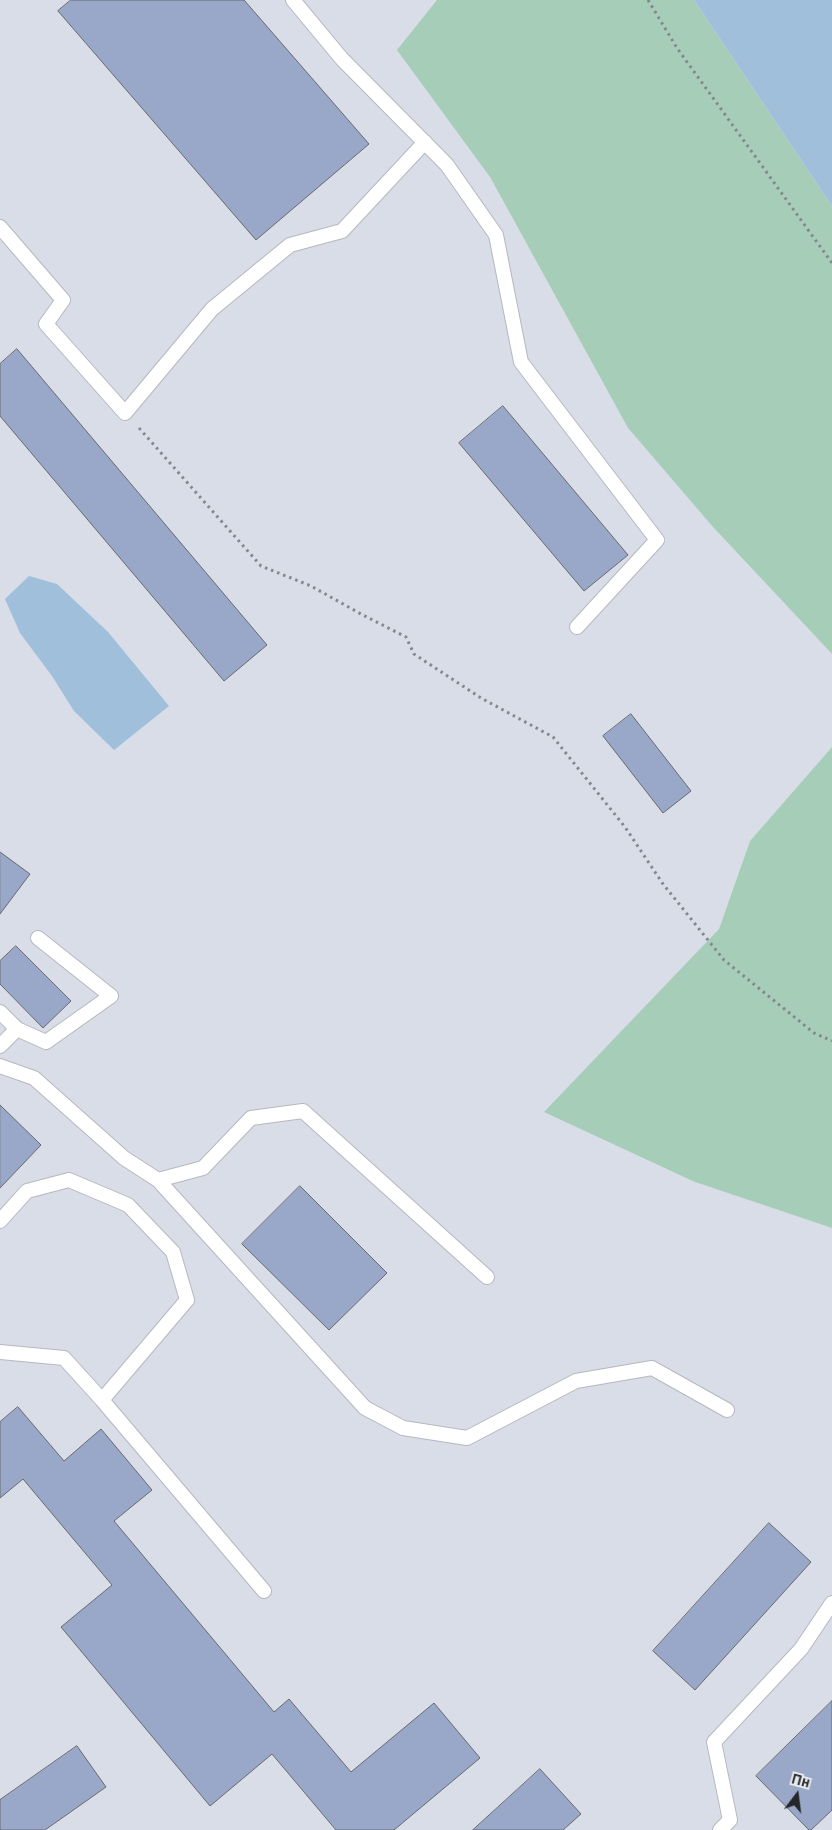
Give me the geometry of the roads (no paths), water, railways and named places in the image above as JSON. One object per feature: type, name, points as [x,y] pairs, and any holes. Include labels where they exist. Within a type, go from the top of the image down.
[{"type":"lane","points":[[293,0],[342,59],[447,165],[496,235],[521,362],[657,540],[577,627]]},
{"type":"lane","points":[[0,226],[63,300],[46,324],[125,413],[212,309],[290,245],[342,231],[425,142]]},
{"type":"lane","points":[[0,1012],[17,1029],[46,1042],[111,996],[38,938]]},
{"type":"lane","points":[[0,1046],[17,1029]]},
{"type":"lane","points":[[0,1066],[34,1078],[124,1158],[158,1180],[366,1408],[403,1428],[467,1438],[576,1381],[652,1368],[727,1410]]},
{"type":"lane","points":[[158,1180],[203,1168],[251,1118],[304,1111],[487,1277]]},
{"type":"lane","points":[[0,1221],[27,1191],[69,1180],[128,1205],[173,1252],[187,1300],[102,1400]]},
{"type":"lane","points":[[0,1352],[64,1358],[264,1591]]},
{"type":"lane","points":[[720,1830],[730,1820],[714,1742],[801,1649],[832,1603]]},
{"type":"water","points":[[694,0],[832,0],[832,206]]},
{"type":"water","points":[[29,576],[57,584],[108,632],[169,706],[114,750],[74,711],[52,676],[20,633],[5,599]]}]
